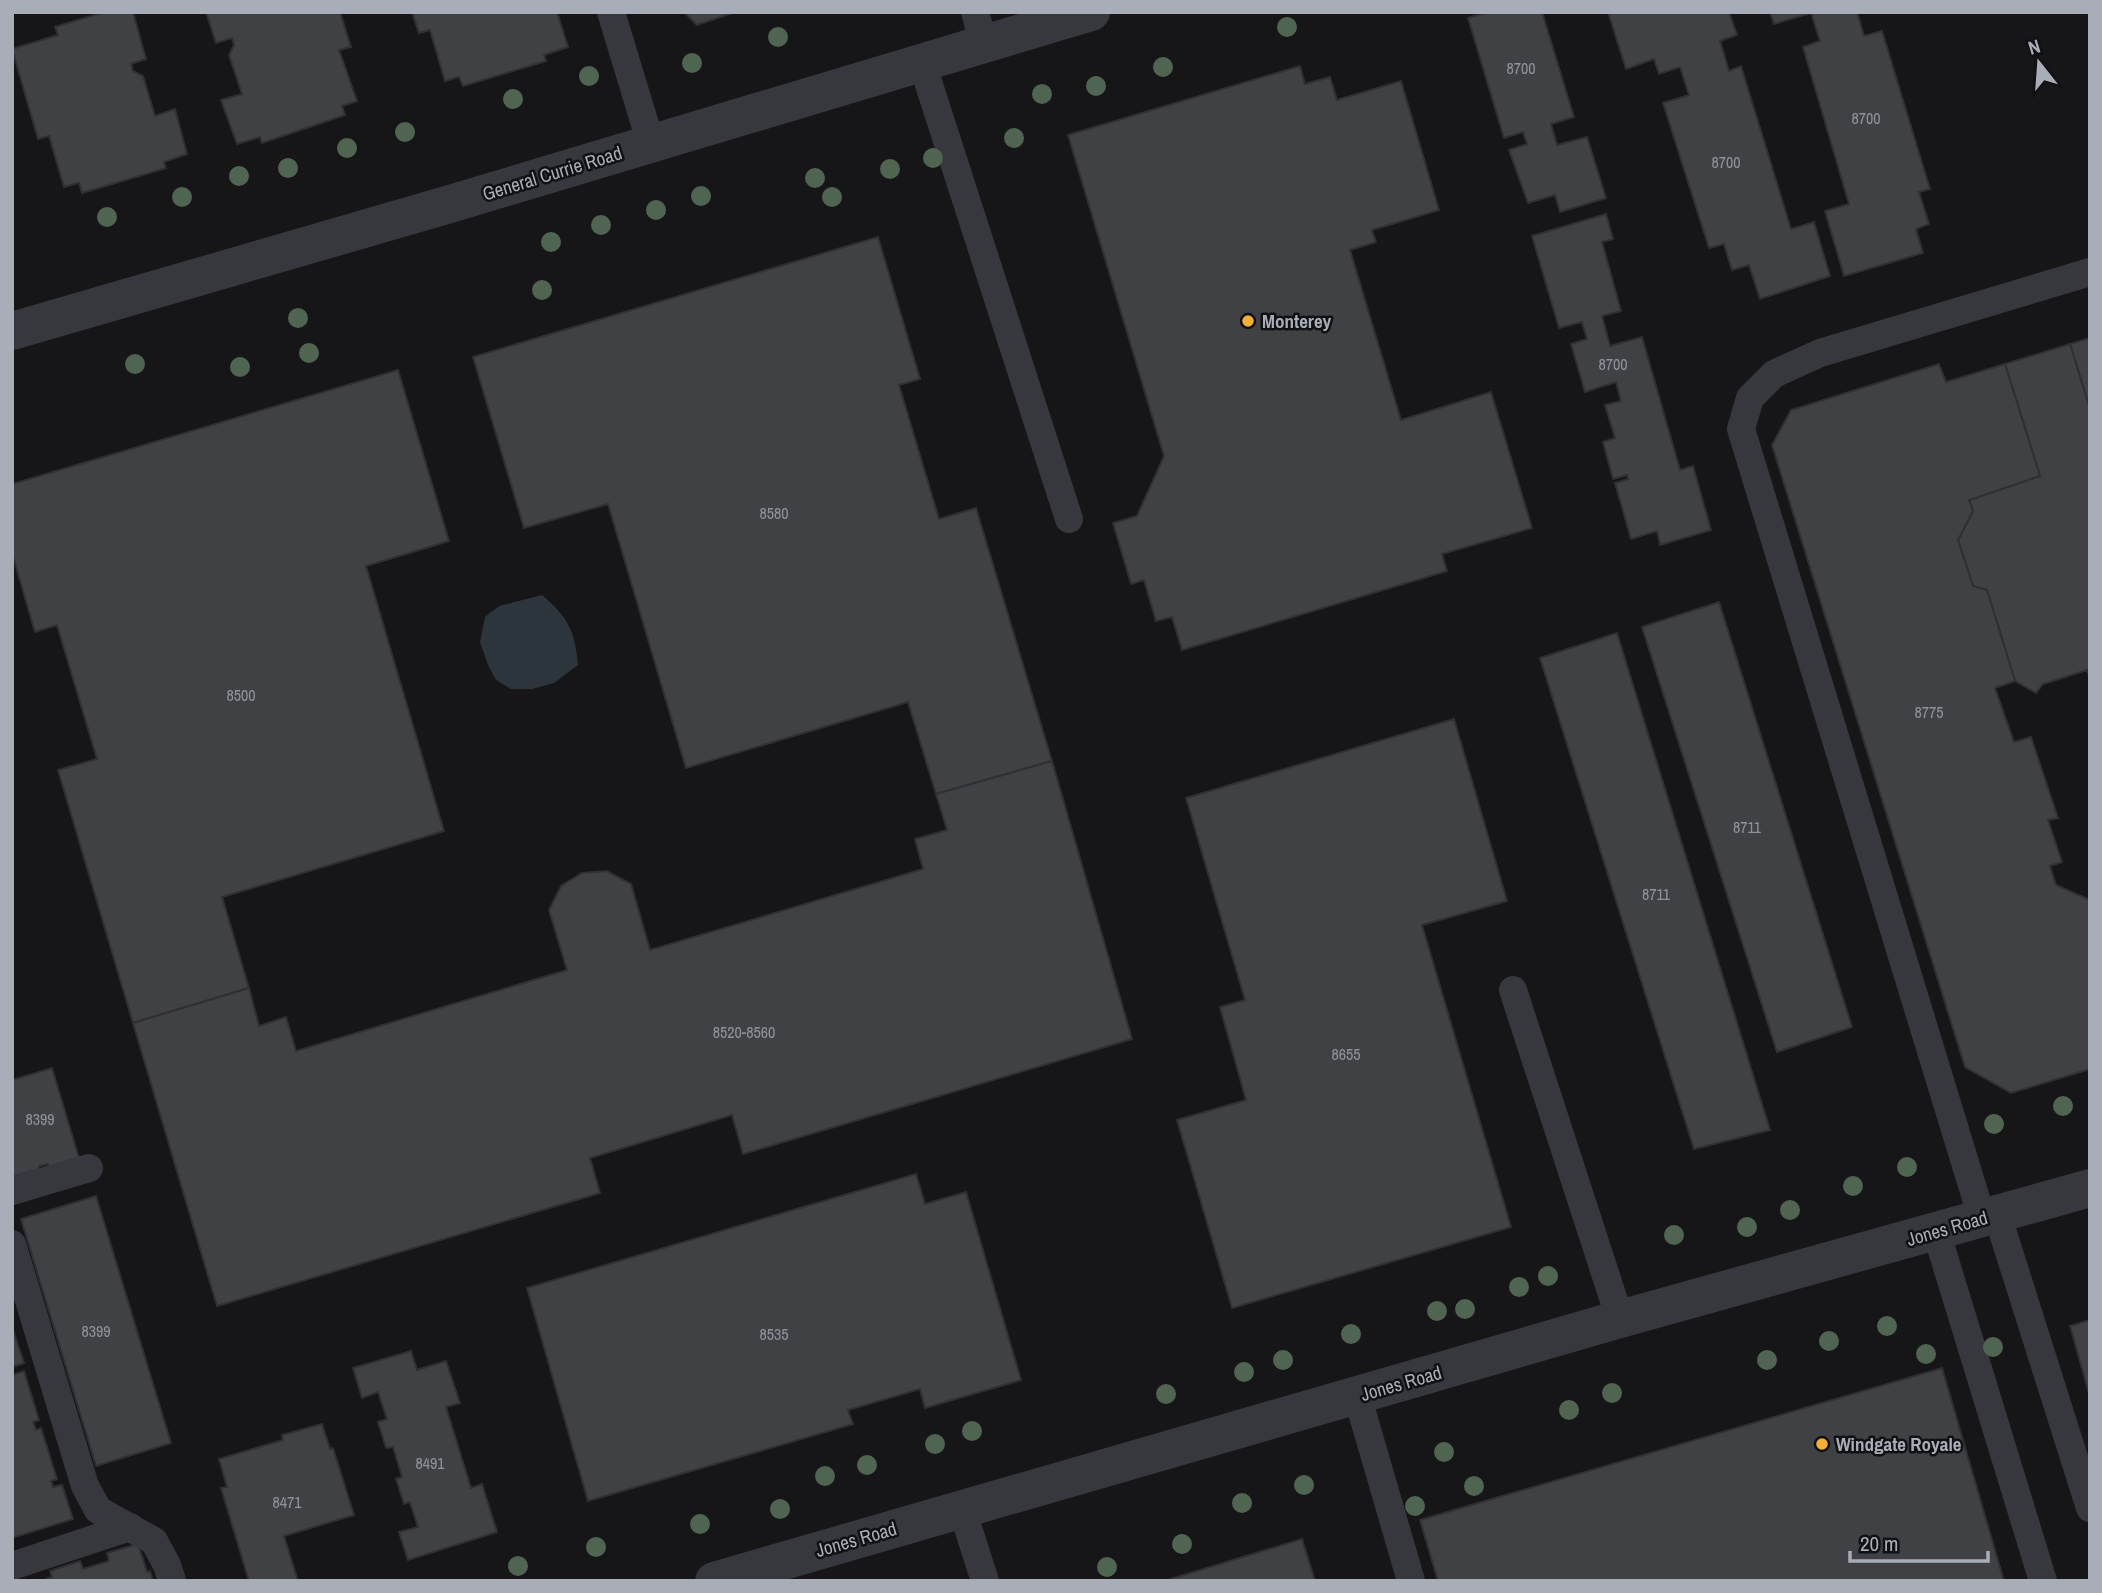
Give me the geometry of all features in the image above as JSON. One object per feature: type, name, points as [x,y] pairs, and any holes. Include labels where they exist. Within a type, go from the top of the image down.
[{"type":"street","name":"General Currie Road","points":[[12,331],[922,63],[979,28],[1091,12]]},
{"type":"street","name":"Jones Road","points":[[714,1581],[1620,1319],[2090,1188]]},
{"type":"lane","points":[[611,12],[651,144]]},
{"type":"lane","points":[[922,63],[1069,519]]},
{"type":"lane","points":[[2090,272],[1819,353],[1774,374],[1750,398],[1741,429],[1989,1216],[2090,1508]]},
{"type":"lane","points":[[1513,990],[1620,1319]]},
{"type":"lane","points":[[12,1191],[89,1168]]},
{"type":"lane","points":[[1936,1231],[2043,1581]]},
{"type":"lane","points":[[12,1244],[85,1486],[99,1510],[154,1541],[172,1581]]},
{"type":"lane","points":[[1357,1395],[1411,1581]]},
{"type":"lane","points":[[962,1509],[985,1581]]},
{"type":"lane","points":[[12,1566],[130,1528]]},
{"type":"shaded area","points":[[542,595],[558,610],[569,626],[578,665],[554,683],[532,689],[511,689],[496,680],[488,665],[480,642],[485,617],[499,606]]},
{"type":"building","points":[[104,12],[133,12],[146,59],[131,64],[133,71],[143,76],[155,116],[175,109],[187,154],[164,162],[166,168],[82,193],[79,183],[64,187],[49,136],[38,139],[12,49],[58,35],[55,27]]},
{"type":"building","points":[[206,12],[340,12],[351,47],[339,50],[357,101],[342,106],[345,115],[262,143],[260,137],[237,144],[221,100],[242,94],[229,55],[234,45],[232,38],[216,43]]},
{"type":"building","points":[[412,12],[557,12],[568,47],[544,55],[546,61],[463,86],[459,77],[445,81],[430,30],[419,33]]},
{"type":"building","points":[[684,12],[735,12],[697,25]]},
{"type":"building","points":[[1488,12],[1542,12],[1574,117],[1551,124],[1557,145],[1587,137],[1606,198],[1560,212],[1555,195],[1528,203],[1509,150],[1527,144],[1523,132],[1504,138],[1468,18]]},
{"type":"building","points":[[1608,12],[1729,12],[1737,35],[1720,41],[1729,71],[1741,66],[1791,229],[1814,222],[1830,276],[1760,299],[1749,265],[1732,270],[1724,244],[1709,248],[1663,103],[1689,95],[1680,67],[1659,74],[1654,59],[1626,69]]},
{"type":"building","points":[[1770,12],[1857,12],[1864,36],[1882,31],[1930,189],[1919,192],[1929,224],[1916,229],[1923,253],[1844,276],[1825,211],[1849,204],[1803,47],[1820,41],[1811,13],[1774,24]]},
{"type":"building","name":"Monterey","points":[[1300,66],[1305,84],[1330,77],[1337,100],[1401,81],[1439,210],[1372,230],[1376,242],[1350,250],[1401,420],[1491,392],[1532,528],[1442,554],[1447,571],[1182,650],[1172,617],[1156,621],[1144,580],[1131,584],[1113,523],[1137,516],[1164,456],[1068,135]]},
{"type":"building","points":[[1606,214],[1613,239],[1602,242],[1621,311],[1602,316],[1610,346],[1642,337],[1680,470],[1693,466],[1711,530],[1660,545],[1657,531],[1631,539],[1615,483],[1628,479],[1627,475],[1613,479],[1603,442],[1615,438],[1605,405],[1621,401],[1616,382],[1585,392],[1571,344],[1587,339],[1582,322],[1559,328],[1532,236]]},
{"type":"building","points":[[878,237],[920,379],[899,385],[939,519],[976,508],[1052,761],[936,794],[908,702],[686,768],[608,504],[524,528],[473,357]]},
{"type":"building","points":[[2090,338],[2090,409],[2070,344]]},
{"type":"building","points":[[2070,344],[2090,409],[2090,677],[2087,670],[2043,684],[2036,693],[2015,681],[1987,590],[1973,586],[1958,540],[1973,511],[1969,500],[2040,476],[2005,364]]},
{"type":"building","points":[[1939,364],[1946,382],[2005,364],[2040,476],[1969,500],[1973,511],[1958,540],[1973,586],[1987,590],[2015,681],[1995,688],[2014,742],[2031,737],[2058,818],[2048,820],[2062,862],[2050,866],[2056,885],[2090,900],[2090,1069],[2011,1093],[1965,1067],[1772,445],[1791,410]]},
{"type":"building","points":[[398,370],[449,541],[366,566],[444,831],[222,897],[249,988],[133,1023],[58,770],[97,759],[57,625],[35,632],[12,553],[12,484]]},
{"type":"building","points":[[1719,602],[1852,1027],[1777,1052],[1642,627]]},
{"type":"building","points":[[1617,633],[1770,1130],[1694,1149],[1540,658]]},
{"type":"building","points":[[1454,719],[1507,901],[1422,925],[1511,1227],[1232,1308],[1177,1120],[1246,1100],[1220,1007],[1245,1000],[1186,798]]},
{"type":"building","points":[[1052,761],[1132,1039],[743,1154],[732,1115],[590,1158],[600,1193],[217,1306],[133,1023],[249,988],[259,1026],[286,1017],[296,1051],[567,970],[549,910],[561,886],[582,873],[607,871],[631,884],[650,950],[923,869],[915,839],[947,830],[936,794]]},
{"type":"building","points":[[52,1068],[79,1158],[49,1167],[48,1164],[39,1166],[39,1169],[12,1177],[12,1080]]},
{"type":"building","points":[[916,1174],[925,1204],[966,1192],[1021,1380],[925,1408],[920,1389],[848,1410],[853,1424],[588,1501],[527,1288]]},
{"type":"building","points":[[96,1196],[171,1443],[96,1466],[21,1219]]},
{"type":"building","points":[[2090,1320],[2090,1397],[2070,1326]]},
{"type":"building","points":[[12,1327],[24,1363],[12,1367]]},
{"type":"building","points":[[411,1351],[417,1370],[446,1361],[460,1403],[446,1407],[471,1488],[482,1484],[497,1532],[408,1560],[399,1532],[418,1527],[410,1502],[404,1504],[396,1479],[402,1477],[393,1447],[386,1448],[378,1422],[387,1419],[378,1392],[362,1398],[353,1368]]},
{"type":"building","name":"Windgate Royale","points":[[1942,1368],[2004,1581],[1438,1581],[1420,1520]]},
{"type":"building","points":[[24,1371],[39,1420],[33,1422],[36,1430],[41,1428],[57,1479],[51,1481],[53,1487],[62,1485],[73,1519],[12,1538],[12,1375]]},
{"type":"building","points":[[322,1424],[330,1449],[333,1448],[354,1515],[284,1536],[298,1581],[249,1581],[221,1488],[227,1487],[219,1459],[283,1440],[282,1435]]},
{"type":"building","points":[[1302,1539],[1315,1581],[1164,1581]]},
{"type":"building","points":[[138,1544],[147,1572],[150,1571],[153,1581],[41,1581],[52,1577],[50,1571],[80,1561],[83,1569],[109,1561],[107,1553]]},
{"type":"place","name":"Monterey","points":[[1248,321]]},
{"type":"place","name":"Windgate Royale","points":[[1822,1444]]}]
